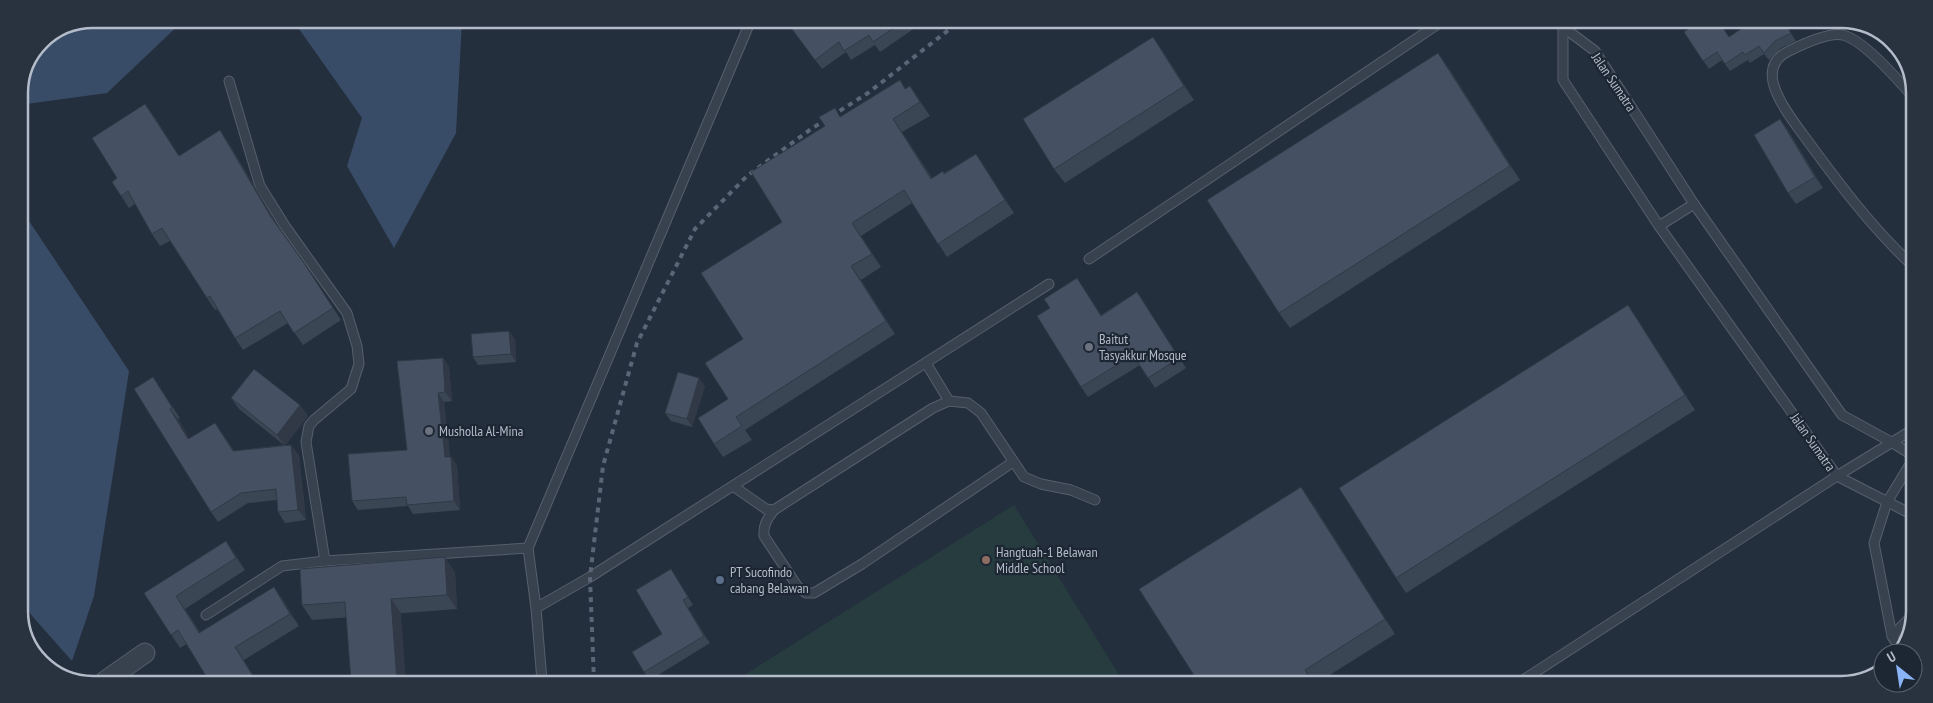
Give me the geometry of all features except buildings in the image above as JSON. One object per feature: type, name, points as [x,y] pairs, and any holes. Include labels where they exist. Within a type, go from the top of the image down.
[{"type":"street","points":[[111,676],[145,653]]},
{"type":"lane","points":[[542,676],[536,608],[528,548],[748,27]]},
{"type":"lane","points":[[1089,259],[1434,27]]},
{"type":"lane","name":"Jalan Sumatra","points":[[1562,27],[1563,80],[1659,226],[1837,476],[1906,511]]},
{"type":"lane","name":"Jalan Sumatra","points":[[1566,27],[1595,51],[1694,204],[1842,415],[1906,451]]},
{"type":"lane","points":[[1905,88],[1888,69],[1861,46],[1843,35],[1828,36],[1801,45],[1780,55],[1772,68],[1773,82],[1777,94],[1796,125],[1845,192],[1887,242],[1905,259]]},
{"type":"lane","points":[[229,81],[260,186],[285,226],[347,313],[357,346],[359,364],[351,389],[314,420],[309,426],[306,442],[325,561]]},
{"type":"lane","points":[[1659,226],[1694,204]]},
{"type":"lane","points":[[536,608],[590,577],[1049,284]]},
{"type":"lane","points":[[926,363],[949,401]]},
{"type":"lane","points":[[1013,462],[862,564],[814,593],[806,593],[798,587],[764,536],[763,528],[766,520],[774,510],[933,408],[949,401],[968,403],[982,413],[1024,477],[1041,484],[1071,490],[1095,500]]},
{"type":"lane","name":"Jalan Sumatra","points":[[1529,676],[1837,476],[1906,434]]},
{"type":"lane","points":[[1896,643],[1892,636],[1874,543],[1887,502],[1906,471]]},
{"type":"lane","points":[[733,486],[766,509],[774,510]]},
{"type":"lane","points":[[206,616],[282,566],[325,561],[528,548]]},
{"type":"lane","points":[[1892,636],[1904,623]]},
{"type":"green space","name":"Hangtuah-1 Belawan Middle School","points":[[1014,505],[1120,676],[743,676]]},
{"type":"water","points":[[92,27],[177,27],[107,93],[28,104],[29,80],[32,68],[46,46],[56,38],[68,32]]},
{"type":"water","points":[[298,27],[462,27],[456,133],[394,248],[347,166],[362,118]]},
{"type":"water","points":[[28,220],[129,371],[94,596],[72,661],[28,610]]},
{"type":"railway","points":[[594,676],[590,577],[603,466],[637,343],[695,229],[747,176],[811,129],[868,93],[952,27]]},
{"type":"place","name":"Baitut Tasyakkur Mosque","points":[[1089,347]]},
{"type":"place","name":"Musholla Al-Mina","points":[[429,431]]},
{"type":"place","name":"Hangtuah-1 Belawan Middle School","points":[[986,560]]},
{"type":"place","name":"PT Sucofindo cabang Belawan","points":[[720,580]]}]
